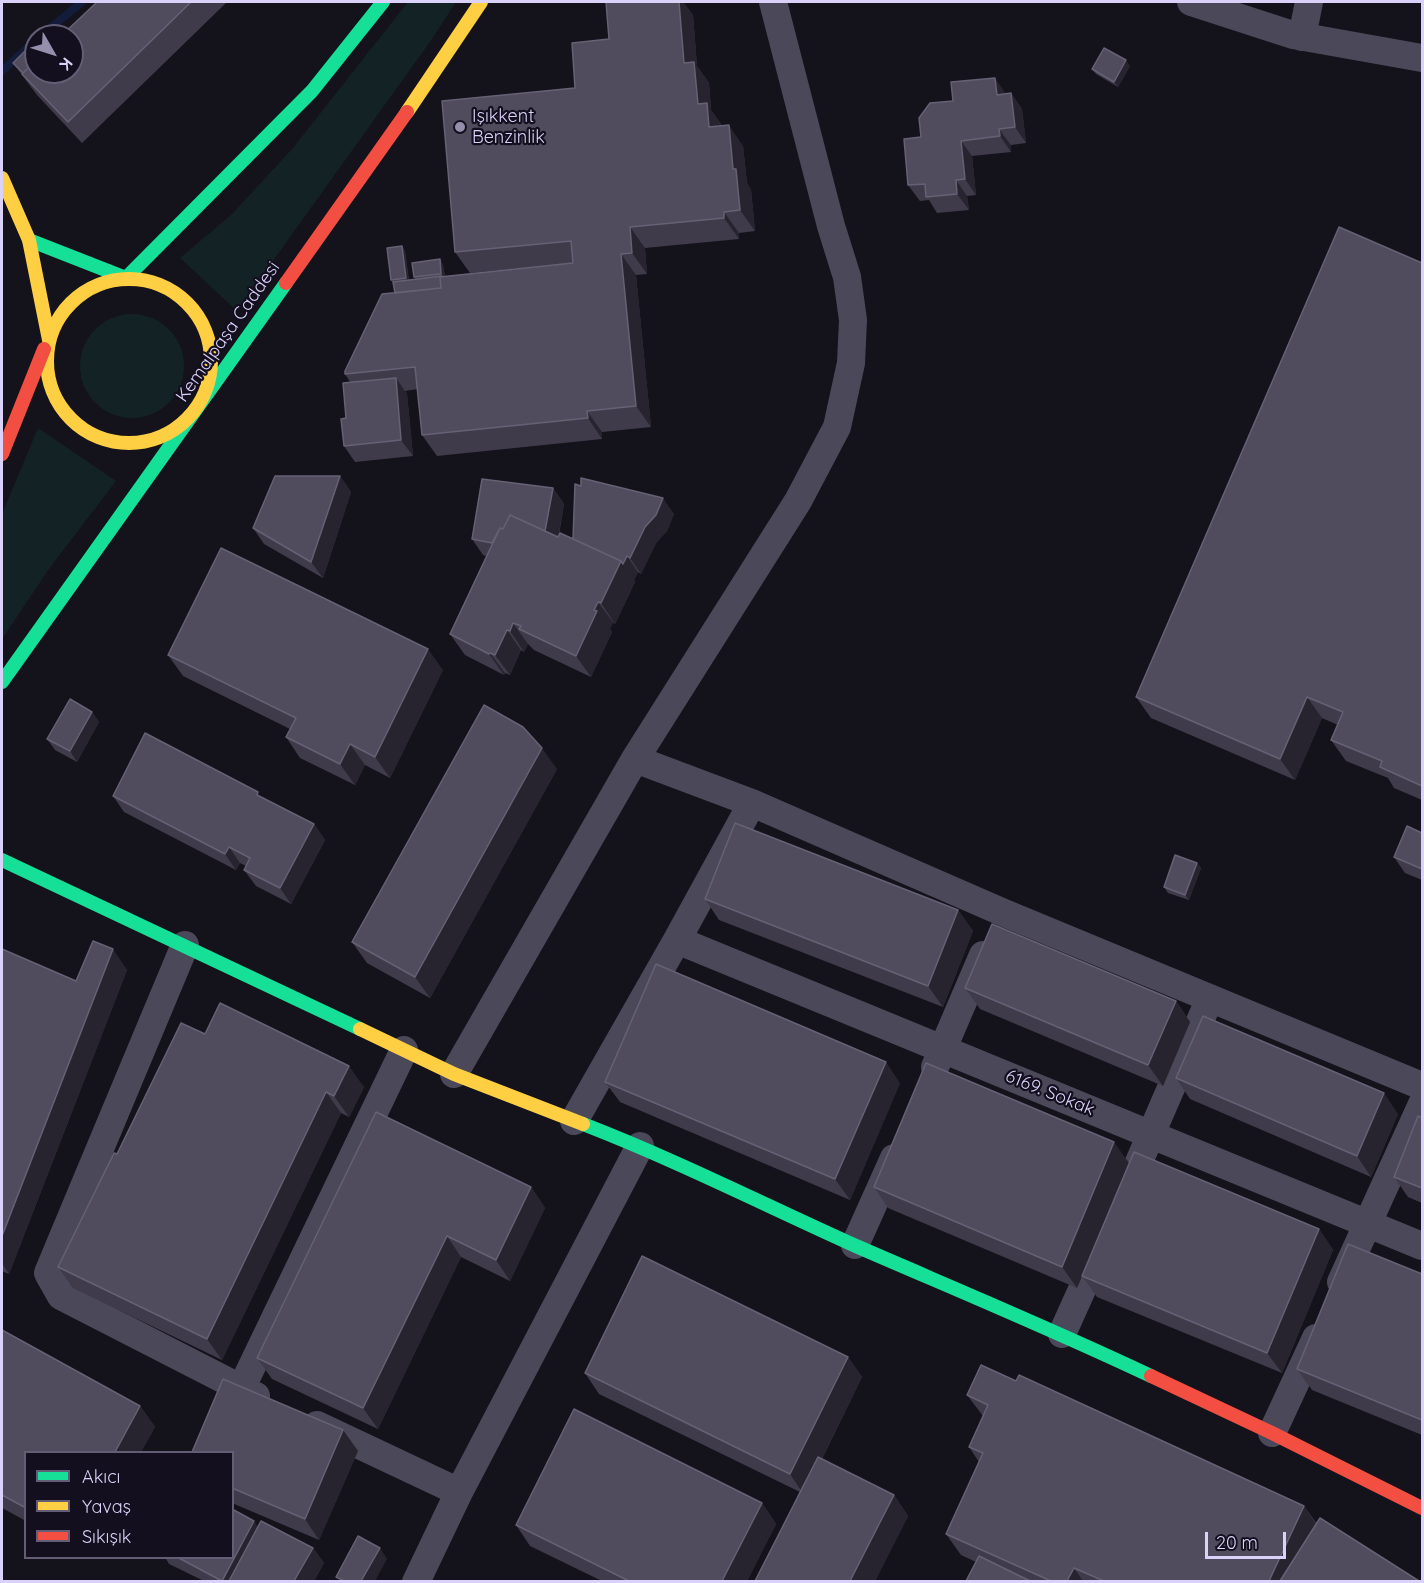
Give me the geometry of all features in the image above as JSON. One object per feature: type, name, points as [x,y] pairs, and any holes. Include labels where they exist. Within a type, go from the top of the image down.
[{"type":"main road","points":[[2,454],[59,315],[77,296],[100,283],[126,278],[312,91],[383,2]]},
{"type":"main road","name":"Kemalpaşa Caddesi","points":[[2,682],[436,70],[481,2]]},
{"type":"main road","points":[[3,181],[29,240],[48,339],[46,365],[51,391],[64,414],[84,431],[108,442],[133,444],[158,438],[180,425],[198,406],[208,383],[211,358],[206,332],[194,310],[176,293],[160,285],[126,278],[29,240]]},
{"type":"main road","points":[[4,859],[454,1074],[640,1146],[855,1245],[1062,1334],[1272,1433],[1422,1508]]},
{"type":"street","points":[[454,1074],[635,759],[798,501],[837,427],[851,363],[853,320],[847,277],[831,226],[773,2]]},
{"type":"street","points":[[1191,2],[1302,37],[1422,58]]},
{"type":"street","points":[[1302,37],[1309,2]]},
{"type":"street","points":[[635,759],[752,803],[1002,912],[1422,1086]]},
{"type":"street","points":[[574,1121],[752,803]]},
{"type":"street","points":[[923,1093],[1002,912]]},
{"type":"street","name":"6169. Sokak","points":[[677,940],[1422,1246]]},
{"type":"street","points":[[184,945],[48,1273],[61,1296],[241,1389],[459,1492]]},
{"type":"street","points":[[1062,1334],[1152,1135],[1210,998]]},
{"type":"street","points":[[241,1389],[404,1050]]},
{"type":"street","points":[[1272,1433],[1422,1104]]},
{"type":"street","points":[[855,1245],[904,1136]]},
{"type":"street","points":[[416,1581],[459,1492],[640,1146]]},
{"type":"shaded area","points":[[408,2],[456,2],[432,39],[237,311],[180,258],[231,215],[292,149]]},
{"type":"shaded area","points":[[132,314],[152,318],[169,329],[180,346],[184,366],[180,386],[169,403],[152,414],[132,418],[112,414],[95,403],[84,386],[80,366],[84,346],[95,329],[112,318]]},
{"type":"shaded area","points":[[38,428],[116,481],[49,569],[2,639],[2,514]]},
{"type":"building","points":[[97,2],[191,2],[68,122],[32,84],[84,84],[84,24],[74,24]]},
{"type":"building","points":[[606,2],[679,2],[684,63],[694,62],[698,104],[707,103],[709,127],[729,125],[740,210],[724,212],[724,218],[630,227],[632,253],[621,254],[636,406],[587,411],[588,418],[422,435],[415,367],[345,374],[382,294],[441,288],[440,277],[573,263],[571,241],[455,252],[442,101],[575,88],[572,43],[609,39]]},
{"type":"building","points":[[1104,48],[1126,60],[1114,82],[1092,69]]},
{"type":"building","points":[[24,52],[23,73],[13,63]]},
{"type":"building","points":[[995,78],[997,95],[1011,93],[1015,127],[999,129],[1000,136],[961,141],[965,179],[956,180],[957,194],[926,197],[925,184],[908,185],[904,139],[921,137],[919,118],[930,103],[953,101],[951,82]]},
{"type":"building","points":[[1339,227],[1422,263],[1422,786],[1380,767],[1382,761],[1331,740],[1343,712],[1307,697],[1280,759],[1136,697]]},
{"type":"building","points":[[402,246],[406,278],[391,280],[387,248]]},
{"type":"building","points":[[440,259],[441,274],[414,277],[412,263]]},
{"type":"building","points":[[442,276],[440,277],[441,288],[395,293],[393,282]]},
{"type":"building","points":[[396,378],[401,440],[344,446],[341,419],[346,418],[343,383]]},
{"type":"building","points":[[275,476],[340,476],[311,562],[253,528]]},
{"type":"building","points":[[581,478],[663,498],[656,515],[645,527],[630,558],[627,556],[623,564],[573,539],[575,484],[581,486]]},
{"type":"building","points":[[482,479],[553,488],[545,531],[510,515],[492,543],[472,539]]},
{"type":"building","points":[[510,515],[558,537],[560,533],[621,561],[601,603],[598,602],[594,610],[597,611],[576,656],[519,629],[521,626],[513,623],[495,655],[450,634],[500,528],[503,529]]},
{"type":"building","points":[[221,548],[428,649],[375,757],[350,744],[340,764],[286,737],[296,718],[168,655]]},
{"type":"building","points":[[70,699],[92,712],[70,751],[47,739]]},
{"type":"building","points":[[484,705],[523,727],[542,748],[415,977],[352,942]]},
{"type":"building","points":[[145,733],[314,824],[280,888],[244,870],[250,858],[229,847],[225,854],[113,796]]},
{"type":"building","points":[[735,823],[958,910],[928,986],[705,899]]},
{"type":"building","points":[[1407,826],[1422,833],[1422,869],[1394,857]]},
{"type":"building","points":[[1175,855],[1197,863],[1185,895],[1164,887]]},
{"type":"building","points":[[992,924],[1176,1001],[1148,1065],[965,988]]},
{"type":"building","points":[[93,941],[113,949],[2,1236],[2,949],[76,981]]},
{"type":"building","points":[[656,964],[886,1062],[835,1179],[605,1082]]},
{"type":"building","points":[[220,1003],[349,1066],[334,1096],[326,1092],[207,1339],[58,1267],[114,1153],[117,1154],[181,1023],[205,1034]]},
{"type":"building","points":[[1203,1016],[1384,1093],[1357,1156],[1176,1078]]},
{"type":"building","points":[[926,1063],[1114,1142],[1062,1267],[874,1187]]},
{"type":"building","points":[[376,1112],[531,1187],[496,1260],[447,1236],[363,1408],[257,1358]]},
{"type":"building","points":[[1418,1116],[1422,1118],[1422,1188],[1394,1177]]},
{"type":"building","points":[[1134,1152],[1319,1229],[1267,1353],[1082,1276]]},
{"type":"building","points":[[1348,1244],[1422,1274],[1422,1420],[1297,1369]]},
{"type":"building","points":[[642,1256],[848,1357],[790,1474],[585,1373]]},
{"type":"building","points":[[2,1330],[140,1406],[116,1451],[24,1451],[24,1507],[2,1495]]},
{"type":"building","points":[[981,1365],[1016,1381],[1019,1375],[1304,1506],[1269,1581],[1104,1581],[1074,1568],[1067,1581],[1051,1581],[946,1534],[983,1453],[969,1447],[988,1405],[967,1395]]},
{"type":"building","points":[[223,1379],[343,1430],[305,1519],[234,1489],[234,1451],[192,1451]]},
{"type":"building","points":[[574,1409],[762,1503],[722,1581],[629,1581],[516,1525]]},
{"type":"building","points":[[818,1457],[894,1495],[850,1581],[755,1581]]},
{"type":"building","points":[[234,1510],[254,1521],[234,1558]]},
{"type":"building","points":[[1320,1518],[1419,1581],[1280,1581]]},
{"type":"building","points":[[261,1521],[313,1548],[294,1581],[229,1581]]},
{"type":"building","points":[[358,1536],[380,1548],[361,1581],[344,1581],[336,1577]]},
{"type":"building","points":[[979,1556],[1030,1581],[966,1581]]},
{"type":"building","points":[[181,1559],[234,1559],[222,1581]]},
{"type":"waterway","points":[[55,24],[82,2]]},
{"type":"waterway","points":[[2,71],[24,51]]},
{"type":"traffic: fast","points":[[126,278],[312,91],[383,2]]},
{"type":"traffic: fast","points":[[29,240],[126,278]]},
{"type":"traffic: fast","points":[[2,682],[286,283]]},
{"type":"traffic: fast","points":[[2,860],[360,1029]]},
{"type":"traffic: fast","points":[[583,1124],[1151,1376]]},
{"type":"traffic: slow","points":[[407,112],[481,2]]},
{"type":"traffic: slow","points":[[2,178],[29,240],[49,340]]},
{"type":"traffic: slow","points":[[129,279],[145,280],[160,285],[187,303],[205,330],[210,345],[211,361],[210,377],[205,392],[187,419],[160,437],[145,442],[129,443],[113,442],[98,437],[71,419],[53,392],[48,377],[47,361],[48,345],[53,330],[71,303],[98,285],[113,280],[129,279]]},
{"type":"traffic: slow","points":[[360,1029],[454,1074],[583,1124]]},
{"type":"traffic: jam","points":[[286,283],[407,112]]},
{"type":"traffic: jam","points":[[2,454],[44,349]]},
{"type":"traffic: jam","points":[[1151,1376],[1422,1508]]},
{"type":"place","name":"Işıkkent Benzinlik","points":[[460,127]]}]
